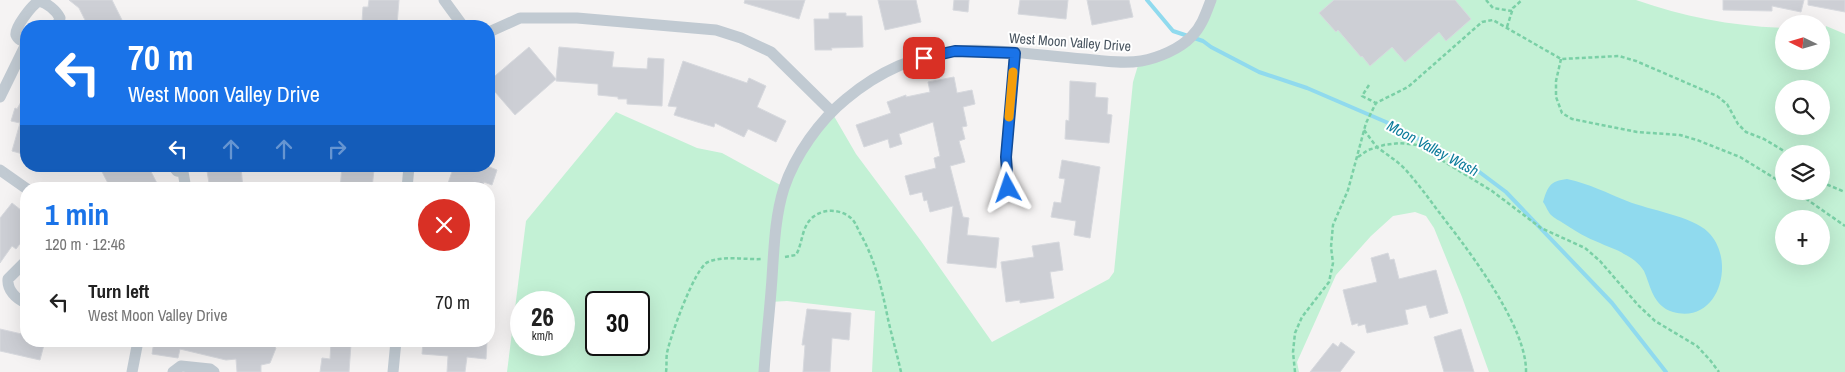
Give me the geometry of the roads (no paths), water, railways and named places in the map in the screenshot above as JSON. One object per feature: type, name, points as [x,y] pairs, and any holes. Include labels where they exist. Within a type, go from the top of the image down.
[{"type":"street","points":[[444,0],[459,20]]},
{"type":"street","name":"West Moon Valley Drive","points":[[764,372],[773,259],[784,187],[806,144],[831,111],[862,86],[889,70],[914,60],[955,51],[1015,53],[1118,62],[1139,62],[1154,58],[1183,43],[1191,36],[1203,21],[1211,0]]},
{"type":"street","points":[[22,20],[34,4],[39,1],[57,13],[59,20]]},
{"type":"street","points":[[495,29],[520,18],[577,18],[716,30],[742,38],[771,52],[831,111]]},
{"type":"street","points":[[20,23],[16,29],[16,36],[20,40]]},
{"type":"street","points":[[1008,188],[1006,157],[1015,53]]},
{"type":"street","points":[[0,97],[20,55]]},
{"type":"street","points":[[0,170],[20,184]]},
{"type":"street","points":[[20,267],[8,279],[7,286],[20,300]]},
{"type":"street","points":[[132,372],[137,347]]},
{"type":"street","points":[[393,372],[395,347]]},
{"type":"street","points":[[173,372],[180,366],[210,369],[214,372]]},
{"type":"water","points":[[1567,179],[1701,226],[1717,244],[1721,258],[1722,273],[1719,287],[1712,300],[1702,309],[1689,313],[1673,312],[1666,309],[1657,301],[1644,271],[1635,261],[1581,234],[1552,216],[1543,202],[1546,192],[1553,183]]},
{"type":"waterway","name":"Moon Valley Wash","points":[[1147,0],[1173,31],[1203,41],[1259,72],[1307,88],[1386,122],[1474,168],[1506,192],[1612,303],[1666,372]]}]
